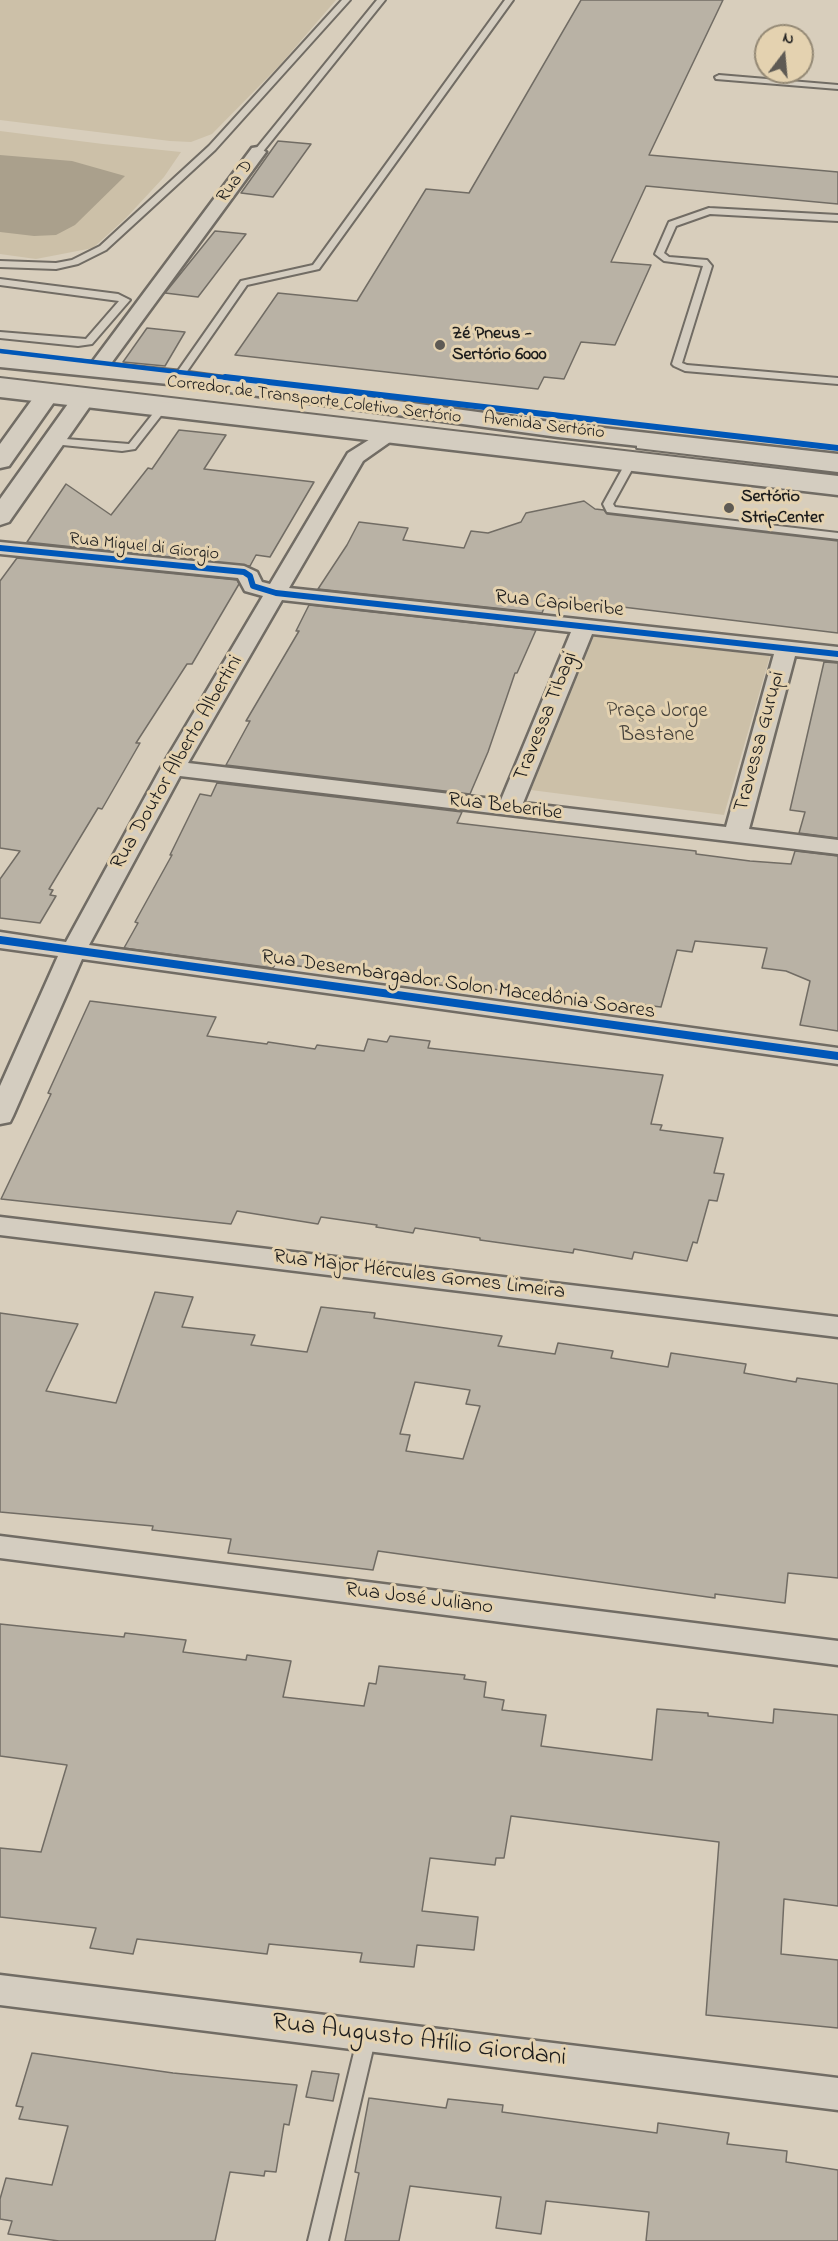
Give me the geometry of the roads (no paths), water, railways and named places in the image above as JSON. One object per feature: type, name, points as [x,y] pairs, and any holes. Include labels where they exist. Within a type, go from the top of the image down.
[{"type":"main road","name":"Avenida Sertório","points":[[0,360],[73,387],[162,408],[838,488]]},
{"type":"main road","name":"Avenida Sertório","points":[[0,390],[73,387],[177,378],[558,430],[838,461]]},
{"type":"main road","points":[[0,461],[73,387],[119,380],[248,389]]},
{"type":"main road","points":[[0,518],[53,441],[73,387]]},
{"type":"street","name":"Rua D","points":[[73,387],[258,152]]},
{"type":"street","name":"Rua Doutor Alberto Albertini","points":[[0,1116],[73,951],[173,768],[355,457],[390,435]]},
{"type":"street","name":"Rua Miguel di Giorgio","points":[[0,548],[244,573],[250,576],[253,586],[276,593]]},
{"type":"street","name":"Rua Capiberibe","points":[[276,593],[838,654]]},
{"type":"street","name":"Travessa Tibagi","points":[[509,809],[584,626]]},
{"type":"street","name":"Travessa Gurupi","points":[[736,835],[786,648]]},
{"type":"street","name":"Rua Beberibe","points":[[173,768],[838,847]]},
{"type":"street","name":"Rua Desembargador Solon Macedônia Soares","points":[[0,940],[838,1056]]},
{"type":"street","name":"Rua Major Hércules Gomes Limeira","points":[[0,1226],[838,1327]]},
{"type":"street","name":"Rua José Juliano","points":[[0,1547],[838,1653]]},
{"type":"street","name":"Rua Augusto Atílio Giordani","points":[[0,1990],[838,2094]]},
{"type":"lane","points":[[0,264],[56,266],[75,262],[103,248],[212,148],[346,0]]},
{"type":"lane","name":"Rua D","points":[[258,152],[381,0]]},
{"type":"lane","points":[[177,378],[244,283],[316,267],[509,0]]},
{"type":"lane","points":[[719,76],[838,87]]},
{"type":"lane","points":[[838,218],[710,211],[672,224],[658,254],[662,258],[704,262],[708,267],[677,364],[686,368],[838,381]]},
{"type":"lane","points":[[0,282],[118,297],[125,300],[89,342],[78,343],[0,335]]},
{"type":"lane","name":"Corredor de Transporte Coletivo Sertório","points":[[0,372],[73,387],[838,479]]},
{"type":"lane","name":"Corredor de Transporte Coletivo Sertório","points":[[0,381],[838,469]]},
{"type":"lane","points":[[53,441],[132,447],[162,408]]},
{"type":"lane","points":[[630,464],[608,504],[612,510],[838,536]]},
{"type":"lane","points":[[318,2241],[367,2036]]},
{"type":"place","name":"Zé Pneus - Sertório 6000","points":[[440,345]]},
{"type":"place","name":"Sertório StripCenter","points":[[729,508]]},
{"type":"park label","name":"Praça Jorge Bastane","points":[[657,725]]}]
